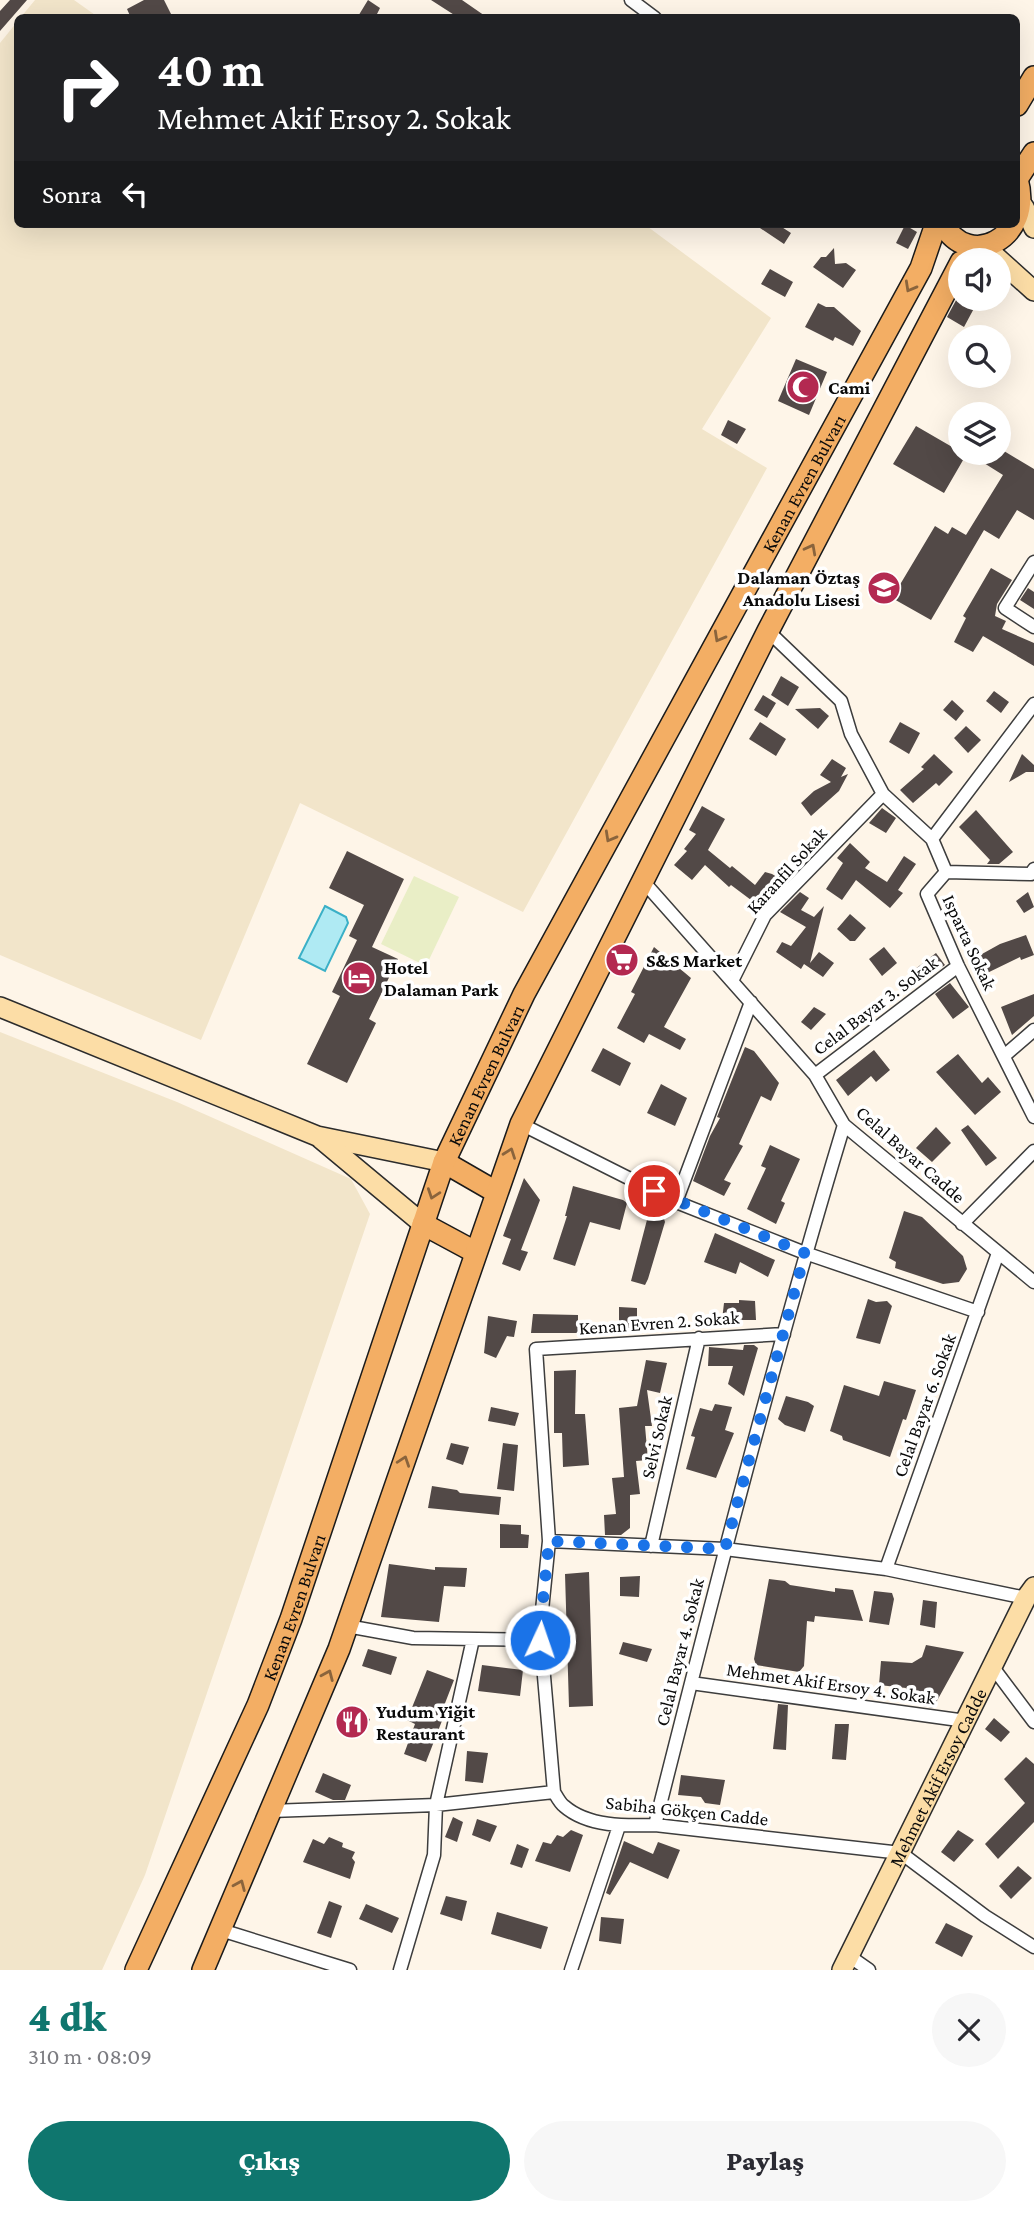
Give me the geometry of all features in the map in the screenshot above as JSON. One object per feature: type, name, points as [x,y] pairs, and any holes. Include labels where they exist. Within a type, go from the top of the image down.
[{"type":"main road","points":[[1020,100],[1034,77]]},
{"type":"main road","points":[[1020,174],[1034,153]]},
{"type":"main road","points":[[1020,186],[1024,207],[1020,222]]},
{"type":"main road","name":"Kenan Evren Bulvarı","points":[[138,1970],[258,1705],[290,1619],[444,1162],[524,993],[921,268],[935,228]]},
{"type":"main road","points":[[946,228],[964,248]]},
{"type":"main road","points":[[982,248],[998,242],[1016,228]]},
{"type":"main road","name":"Kenan Evren Bulvarı","points":[[203,1970],[347,1626],[521,1124],[768,631],[948,292]]},
{"type":"main road","points":[[444,1162],[496,1192]]},
{"type":"main road","points":[[423,1224],[475,1252]]},
{"type":"street","points":[[631,0],[649,14]]},
{"type":"street","points":[[1024,207],[1034,228]]},
{"type":"street","points":[[1011,278],[1034,291]]},
{"type":"street","points":[[1034,562],[1005,608],[1034,627]]},
{"type":"street","name":"Isparta Sokak","points":[[768,631],[841,701],[851,734],[883,794],[932,839],[946,872],[927,894],[958,966],[1034,1117]]},
{"type":"street","points":[[932,839],[1034,704]]},
{"type":"street","name":"Karanfil Sokak","points":[[732,981],[765,915],[883,794]]},
{"type":"street","points":[[946,872],[1031,874],[1034,869]]},
{"type":"street","name":"Celal Bayar Cadde","points":[[642,880],[815,1075],[844,1125],[1034,1282]]},
{"type":"street","name":"Celal Bayar 3. Sokak","points":[[815,1075],[958,966]]},
{"type":"street","points":[[676,1202],[751,1002]]},
{"type":"street","points":[[0,1007],[317,1136],[444,1162]]},
{"type":"street","points":[[1004,1056],[1034,1031]]},
{"type":"street","points":[[521,1124],[676,1202],[805,1253],[978,1312]]},
{"type":"street","name":"Celal Bayar 4. Sokak","points":[[655,1825],[725,1549],[805,1253],[844,1125]]},
{"type":"street","points":[[317,1136],[423,1224]]},
{"type":"street","points":[[962,1224],[1034,1151]]},
{"type":"street","name":"Celal Bayar 6. Sokak","points":[[886,1569],[998,1253]]},
{"type":"street","name":"Kenan Evren 2. Sokak","points":[[549,1541],[536,1349],[784,1334]]},
{"type":"street","name":"Selvi Sokak","points":[[651,1546],[699,1338]]},
{"type":"street","points":[[271,1811],[436,1805],[554,1793],[540,1640],[549,1541],[725,1549],[886,1569],[1030,1592]]},
{"type":"street","name":"Mehmet Akif Ersoy Cadde","points":[[846,1963],[1030,1592]]},
{"type":"street","points":[[347,1626],[414,1638],[540,1640]]},
{"type":"street","points":[[400,1970],[434,1855],[436,1805],[473,1639]]},
{"type":"street","points":[[992,1667],[1034,1722]]},
{"type":"street","name":"Mehmet Akif Ersoy 4. Sokak","points":[[691,1683],[966,1721]]},
{"type":"street","name":"Sabiha Gökçen Cadde","points":[[554,1793],[563,1806],[584,1817],[619,1826],[655,1825],[901,1853]]},
{"type":"street","points":[[571,1970],[619,1826]]},
{"type":"street","points":[[901,1853],[985,1916],[1034,1947]]},
{"type":"street","points":[[221,1930],[350,1970]]},
{"type":"street","points":[[846,1963],[869,1970]]},
{"type":"shaded area","points":[[35,0],[74,0],[94,14],[23,14]]},
{"type":"shaded area","points":[[14,26],[14,228],[649,228],[771,318],[702,429],[767,468],[523,912],[300,803],[201,1040],[0,955],[0,43]]},
{"type":"shaded area","points":[[0,1032],[177,1102],[351,1179],[370,1214],[145,1875],[102,1970],[0,1970]]},
{"type":"green space","points":[[414,876],[459,897],[426,966],[381,944]]},
{"type":"water","points":[[325,906],[346,917],[348,923],[325,971],[299,958]]},
{"type":"building","points":[[10,0],[27,0],[0,31],[0,11]]},
{"type":"building","points":[[144,0],[164,0],[171,14],[129,14],[127,9]]},
{"type":"building","points":[[368,0],[380,8],[377,14],[359,14]]},
{"type":"building","points":[[431,0],[462,0],[482,14],[453,14]]},
{"type":"building","points":[[760,228],[783,228],[791,233],[784,244]]},
{"type":"building","points":[[904,228],[917,232],[908,249],[896,243]]},
{"type":"building","points":[[834,248],[835,264],[846,263],[856,270],[843,288],[813,267]]},
{"type":"building","points":[[770,269],[793,282],[785,297],[761,284]]},
{"type":"building","points":[[818,303],[834,307],[861,331],[853,346],[835,337],[833,341],[805,327]]},
{"type":"building","points":[[950,311],[973,311],[965,325],[947,317]]},
{"type":"building","name":"Cami","points":[[796,359],[827,372],[809,415],[778,401]]},
{"type":"building","points":[[728,420],[746,429],[737,444],[721,435]]},
{"type":"building","points":[[916,426],[948,445],[948,465],[960,465],[944,493],[893,464]]},
{"type":"building","points":[[1011,455],[1034,469],[1034,520],[1017,510],[999,539],[984,530],[931,620],[892,598],[935,526],[948,534],[952,527],[966,535],[1003,475],[987,465],[1011,465]]},
{"type":"building","points":[[991,568],[1012,580],[997,604],[995,616],[1006,621],[1002,629],[1034,643],[1034,666],[983,636],[973,652],[954,642],[966,618],[963,616]]},
{"type":"building","points":[[1028,588],[1034,592],[1034,609],[1020,600]]},
{"type":"building","points":[[781,676],[799,687],[788,706],[771,695]]},
{"type":"building","points":[[994,691],[1009,702],[1001,713],[986,701]]},
{"type":"building","points":[[763,695],[776,703],[767,718],[754,710]]},
{"type":"building","points":[[952,700],[964,711],[956,721],[943,710]]},
{"type":"building","points":[[820,708],[829,716],[818,729],[795,709]]},
{"type":"building","points":[[760,722],[786,739],[776,756],[749,739]]},
{"type":"building","points":[[900,722],[920,733],[909,754],[889,742]]},
{"type":"building","points":[[966,726],[981,740],[968,753],[954,738]]},
{"type":"building","points":[[934,754],[953,772],[939,786],[936,783],[913,803],[900,790],[924,769],[921,767]]},
{"type":"building","points":[[1022,754],[1034,765],[1034,772],[1026,772],[1009,782]]},
{"type":"building","points":[[832,759],[846,768],[841,777],[848,774],[839,791],[811,816],[801,803],[814,791],[831,782],[820,775]]},
{"type":"building","points":[[702,806],[725,819],[708,850],[755,885],[765,872],[785,882],[765,903],[762,902],[759,906],[731,885],[729,887],[705,865],[692,880],[674,865],[687,851],[684,849],[696,834],[689,830]]},
{"type":"building","points":[[882,808],[896,818],[886,833],[869,823]]},
{"type":"building","points":[[976,810],[1013,852],[999,864],[987,864],[990,860],[959,827]]},
{"type":"building","points":[[850,843],[870,862],[865,868],[887,882],[904,856],[916,864],[898,890],[903,893],[890,908],[856,880],[842,900],[826,889],[843,863],[837,858]]},
{"type":"building","points":[[347,851],[404,879],[372,947],[398,959],[369,1019],[376,1023],[347,1083],[307,1064],[340,996],[332,992],[357,940],[349,936],[364,905],[329,888]]},
{"type":"building","points":[[800,892],[809,898],[801,910],[814,917],[824,906],[810,963],[819,952],[834,963],[823,977],[804,964],[801,969],[776,952],[782,942],[791,946],[806,927],[780,912]]},
{"type":"building","points":[[1028,892],[1034,907],[1024,913],[1016,901]]},
{"type":"building","points":[[850,914],[866,928],[855,941],[850,941],[837,929]]},
{"type":"building","points":[[1026,935],[1034,955],[1021,960],[1020,957],[983,975],[975,962],[982,954]]},
{"type":"building","points":[[654,947],[691,978],[664,1027],[686,1039],[680,1050],[649,1034],[644,1043],[617,1028],[635,994],[631,992]]},
{"type":"building","points":[[884,947],[897,963],[882,976],[869,959]]},
{"type":"building","points":[[936,953],[945,965],[922,982],[914,970]]},
{"type":"building","points":[[950,983],[969,1007],[953,1019],[935,994]]},
{"type":"building","points":[[1034,994],[1034,1016],[1012,1035],[1001,1007]]},
{"type":"building","points":[[814,1007],[826,1014],[811,1030],[801,1022]]},
{"type":"building","points":[[745,1047],[754,1051],[779,1083],[771,1101],[761,1096],[739,1144],[743,1146],[724,1180],[731,1183],[724,1196],[693,1181],[710,1136],[720,1118],[717,1117]]},
{"type":"building","points":[[603,1048],[631,1063],[620,1086],[591,1071]]},
{"type":"building","points":[[874,1050],[890,1070],[876,1082],[871,1076],[848,1096],[836,1080]]},
{"type":"building","points":[[958,1054],[982,1083],[988,1077],[1001,1092],[975,1115],[936,1072]]},
{"type":"building","points":[[661,1084],[687,1098],[675,1126],[647,1113]]},
{"type":"building","points":[[968,1125],[997,1158],[986,1166],[961,1130]]},
{"type":"building","points":[[936,1127],[951,1143],[932,1162],[916,1148]]},
{"type":"building","points":[[770,1145],[800,1159],[781,1201],[785,1203],[776,1224],[747,1209],[766,1168],[761,1166]]},
{"type":"building","points":[[524,1178],[540,1200],[521,1250],[528,1252],[520,1271],[502,1264],[511,1239],[503,1236]]},
{"type":"building","points":[[573,1186],[627,1203],[620,1230],[590,1222],[575,1266],[553,1259],[567,1216]]},
{"type":"building","points":[[661,1209],[665,1222],[648,1279],[645,1285],[631,1281],[648,1216],[655,1215]]},
{"type":"building","points":[[904,1211],[922,1217],[963,1256],[967,1269],[959,1282],[943,1284],[895,1268],[896,1262],[889,1258]]},
{"type":"building","points":[[715,1233],[775,1260],[768,1277],[740,1262],[736,1274],[704,1262]]},
{"type":"building","points":[[868,1299],[876,1302],[887,1301],[892,1306],[880,1344],[856,1338]]},
{"type":"building","points":[[739,1300],[755,1301],[756,1320],[722,1320],[724,1303],[739,1303]]},
{"type":"building","points":[[619,1307],[637,1308],[637,1329],[619,1328]]},
{"type":"building","points":[[533,1314],[578,1315],[578,1333],[531,1333]]},
{"type":"building","points":[[488,1316],[517,1321],[514,1337],[507,1336],[496,1358],[484,1353]]},
{"type":"building","points":[[744,1345],[758,1348],[744,1396],[728,1384],[733,1366],[708,1366],[709,1347],[743,1350]]},
{"type":"building","points":[[646,1360],[667,1363],[660,1393],[647,1390],[652,1426],[645,1426],[648,1460],[636,1461],[640,1494],[630,1495],[630,1528],[621,1535],[605,1535],[604,1515],[616,1514],[612,1478],[624,1477],[619,1408],[637,1406]]},
{"type":"building","points":[[576,1370],[575,1414],[585,1414],[589,1465],[563,1467],[562,1433],[554,1433],[554,1371]]},
{"type":"building","points":[[884,1381],[916,1390],[890,1457],[843,1440],[842,1436],[830,1431],[844,1385],[879,1396]]},
{"type":"building","points":[[786,1396],[814,1406],[805,1432],[785,1425],[778,1419]]},
{"type":"building","points":[[715,1404],[732,1407],[725,1430],[734,1433],[716,1478],[686,1469],[695,1437],[691,1436],[700,1408],[712,1411]]},
{"type":"building","points":[[491,1407],[519,1413],[515,1426],[488,1421]]},
{"type":"building","points":[[451,1443],[469,1447],[463,1465],[446,1459]]},
{"type":"building","points":[[503,1443],[518,1445],[514,1491],[497,1489]]},
{"type":"building","points":[[432,1486],[457,1490],[460,1493],[501,1497],[499,1515],[428,1508]]},
{"type":"building","points":[[500,1524],[521,1525],[521,1534],[529,1535],[528,1548],[500,1548]]},
{"type":"building","points":[[389,1564],[435,1570],[435,1567],[467,1568],[465,1587],[444,1586],[439,1622],[381,1617]]},
{"type":"building","points":[[589,1572],[593,1706],[569,1707],[565,1574]]},
{"type":"building","points":[[640,1576],[639,1597],[620,1596],[620,1577]]},
{"type":"building","points":[[769,1579],[835,1592],[835,1588],[853,1590],[863,1621],[815,1616],[814,1622],[807,1621],[804,1666],[799,1672],[756,1665],[754,1659]]},
{"type":"building","points":[[874,1591],[892,1593],[894,1599],[889,1625],[869,1622]]},
{"type":"building","points":[[923,1600],[937,1602],[935,1628],[920,1625]]},
{"type":"building","points":[[623,1642],[652,1649],[647,1662],[619,1654]]},
{"type":"building","points":[[926,1645],[964,1652],[933,1708],[904,1702],[906,1688],[879,1685],[881,1661],[912,1663],[922,1657]]},
{"type":"building","points":[[368,1649],[397,1657],[391,1675],[362,1666]]},
{"type":"building","points":[[482,1665],[523,1670],[520,1696],[478,1691]]},
{"type":"building","points":[[427,1670],[454,1680],[442,1711],[445,1713],[426,1762],[404,1754],[415,1724],[407,1720]]},
{"type":"building","points":[[778,1704],[788,1705],[786,1750],[773,1749]]},
{"type":"building","points":[[346,1711],[370,1719],[364,1734],[341,1728]]},
{"type":"building","points":[[994,1718],[1010,1732],[1001,1742],[985,1729]]},
{"type":"building","points":[[835,1724],[849,1724],[846,1760],[832,1759]]},
{"type":"building","points":[[467,1751],[488,1753],[483,1783],[465,1781]]},
{"type":"building","points":[[1026,1757],[1034,1764],[1034,1822],[998,1859],[985,1844],[1025,1803],[1004,1779]]},
{"type":"building","points":[[323,1773],[351,1785],[345,1800],[333,1800],[315,1792]]},
{"type":"building","points":[[681,1775],[725,1780],[720,1805],[705,1803],[701,1797],[678,1795]]},
{"type":"building","points":[[453,1817],[463,1822],[457,1842],[445,1837]]},
{"type":"building","points":[[477,1819],[497,1826],[490,1842],[472,1835]]},
{"type":"building","points":[[571,1830],[583,1835],[570,1872],[535,1861],[543,1842],[551,1844],[557,1835],[563,1837]]},
{"type":"building","points":[[958,1830],[974,1840],[954,1862],[941,1852]]},
{"type":"building","points":[[329,1837],[343,1843],[342,1847],[355,1852],[350,1879],[303,1862],[313,1839],[324,1844]]},
{"type":"building","points":[[624,1841],[653,1854],[658,1842],[680,1850],[668,1879],[630,1862],[610,1895],[606,1893]]},
{"type":"building","points":[[517,1844],[529,1849],[522,1868],[510,1864]]},
{"type":"building","points":[[1018,1866],[1032,1878],[1011,1899],[999,1886]]},
{"type":"building","points":[[446,1896],[467,1901],[462,1921],[440,1914]]},
{"type":"building","points":[[329,1901],[342,1906],[331,1938],[317,1933]]},
{"type":"building","points":[[366,1904],[399,1918],[392,1933],[359,1919]]},
{"type":"building","points":[[497,1912],[548,1927],[541,1949],[491,1934]]},
{"type":"building","points":[[601,1917],[624,1919],[621,1944],[599,1941]]},
{"type":"building","points":[[946,1923],[973,1936],[962,1957],[935,1943]]},
{"type":"place","name":"Cami","points":[[803,387]]},
{"type":"place","name":"Dalaman Öztaş Anadolu Lisesi","points":[[884,588]]},
{"type":"place","name":"S&S Market","points":[[622,960]]},
{"type":"place","name":"Hotel Dalaman Park","points":[[359,978]]},
{"type":"place","name":"Yudum Yiğit Restaurant","points":[[352,1722]]},
{"type":"route","points":[[540,1640],[549,1541],[725,1549],[805,1253],[654,1191]]}]
